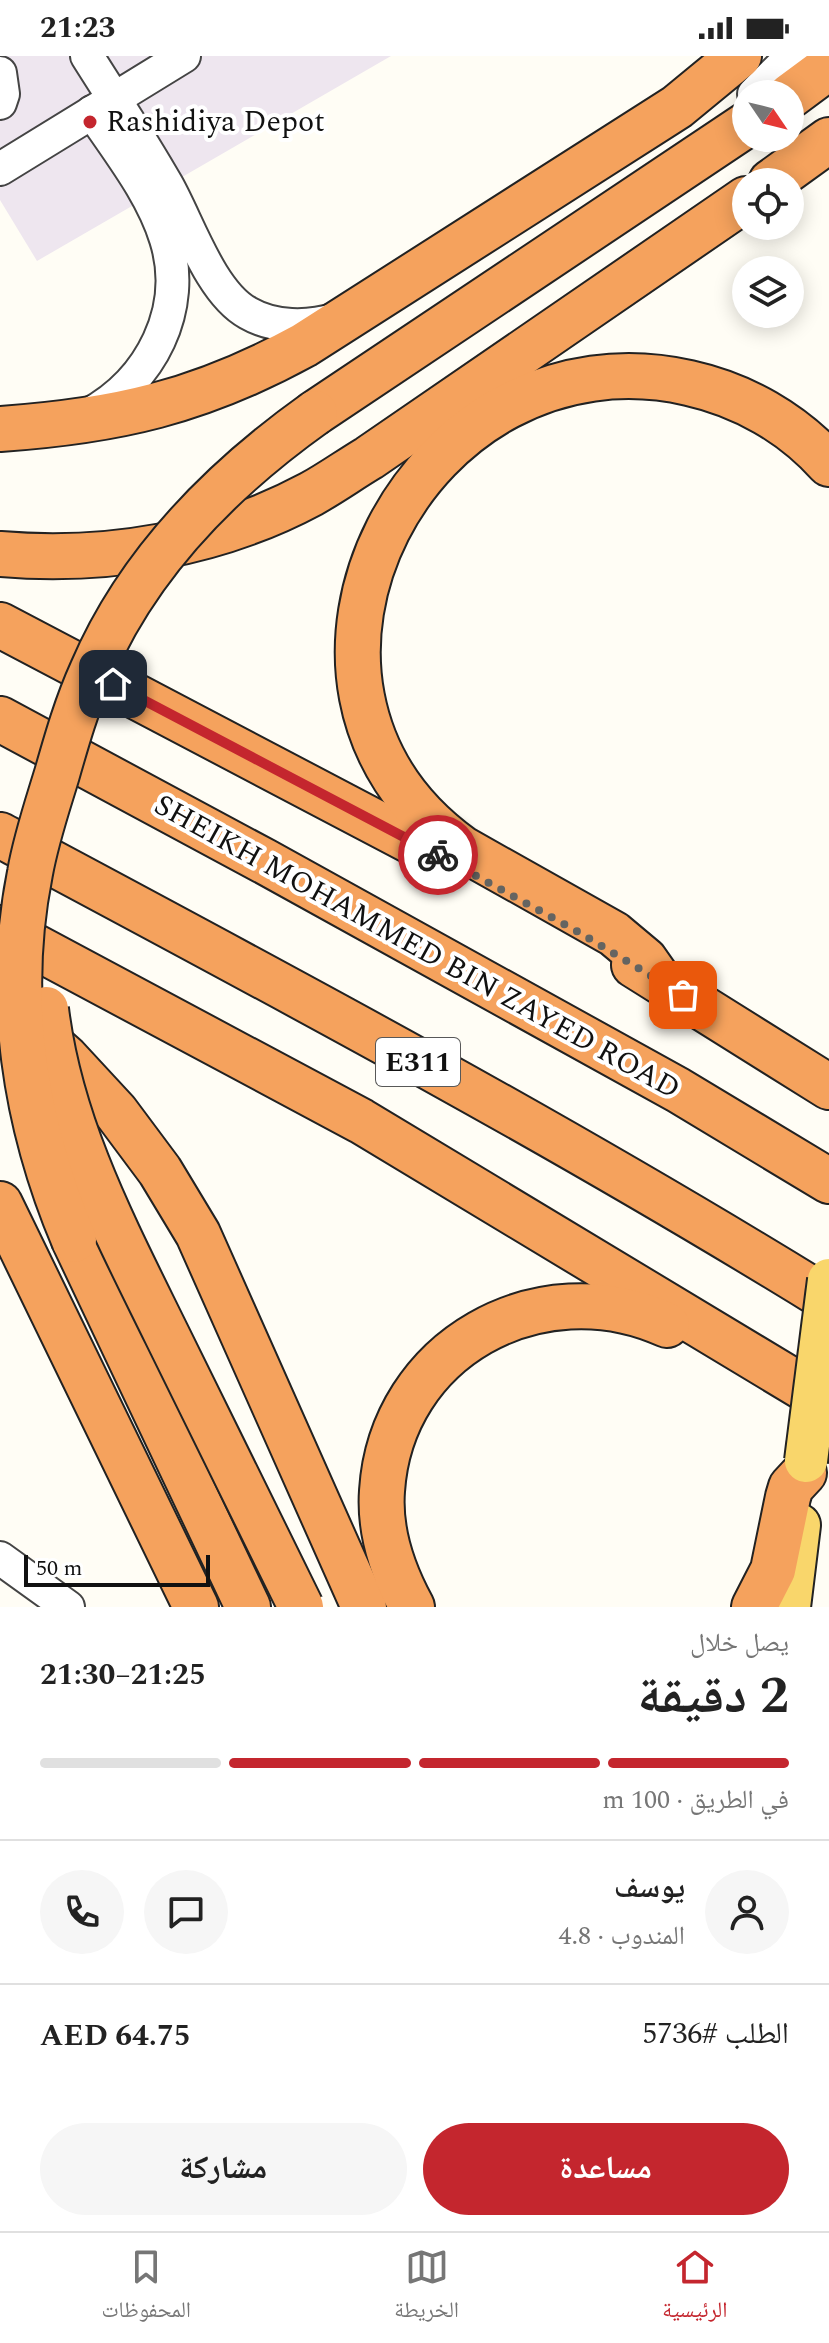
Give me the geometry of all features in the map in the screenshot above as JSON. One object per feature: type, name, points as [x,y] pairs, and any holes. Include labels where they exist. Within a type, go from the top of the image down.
[{"type":"highway","points":[[0,429],[63,425],[137,412],[229,382],[304,345],[677,107],[739,56]]},
{"type":"highway","points":[[804,86],[829,67]]},
{"type":"highway","points":[[248,1607],[74,1240],[49,1177],[32,1111],[20,1010],[24,908],[36,841],[72,721],[93,668],[119,618],[186,525],[225,484],[268,446],[315,413],[732,134]]},
{"type":"highway","points":[[790,168],[829,140]]},
{"type":"highway","points":[[0,554],[47,558],[116,554],[183,543],[248,522],[310,494],[369,458],[732,209]]},
{"type":"highway","points":[[659,980],[645,960],[614,934],[463,849],[429,823],[402,794],[377,749],[362,696],[358,638],[367,580],[389,525],[422,475],[443,454],[489,417],[566,384],[593,379],[648,377],[705,387],[732,396],[782,423],[829,464]]},
{"type":"highway","points":[[0,625],[425,848],[659,980],[829,1087]]},
{"type":"highway","name":"SHEIKH MOHAMMED BIN ZAYED ROAD","points":[[0,719],[678,1090],[829,1181]]},
{"type":"highway","points":[[56,776],[44,851],[38,917],[47,1019],[69,1119],[100,1197],[301,1607]]},
{"type":"highway","name":"E311","points":[[0,835],[220,952],[625,1177],[829,1300]]},
{"type":"highway","points":[[0,928],[361,1121],[829,1403]]},
{"type":"highway","points":[[0,999],[66,1058],[116,1112],[160,1171],[198,1234],[363,1604]]},
{"type":"highway","points":[[0,1204],[196,1607]]},
{"type":"highway","points":[[412,1607],[396,1578],[384,1536],[381,1492],[389,1448],[404,1407],[431,1371],[464,1342],[515,1316],[541,1309],[585,1305],[627,1312],[664,1323],[730,1358],[764,1366]]},
{"type":"highway","points":[[754,1607],[773,1570],[788,1497],[805,1467]]},
{"type":"main road","points":[[789,1607],[829,1280]]},
{"type":"street","points":[[87,56],[103,105],[165,206],[232,301],[248,313],[275,322],[305,325],[334,320],[361,308]]},
{"type":"street","points":[[0,169],[103,105],[148,65],[184,56]]},
{"type":"street","points":[[768,80],[792,56]]},
{"type":"street","points":[[0,73],[3,94],[0,103]]},
{"type":"street","points":[[678,171],[732,116]]},
{"type":"street","points":[[63,425],[84,417],[121,393],[137,378],[159,342],[170,303],[171,260],[166,237],[165,206]]},
{"type":"street","points":[[0,1558],[68,1607]]},
{"type":"shaded area","points":[[0,56],[391,56],[37,261],[0,200]]},
{"type":"way so far","points":[[438,855],[575,930],[683,995]]},
{"type":"place","name":"Rashidiya Depot","points":[[90,122]]},
{"type":"route","points":[[113,684],[438,855]]}]
